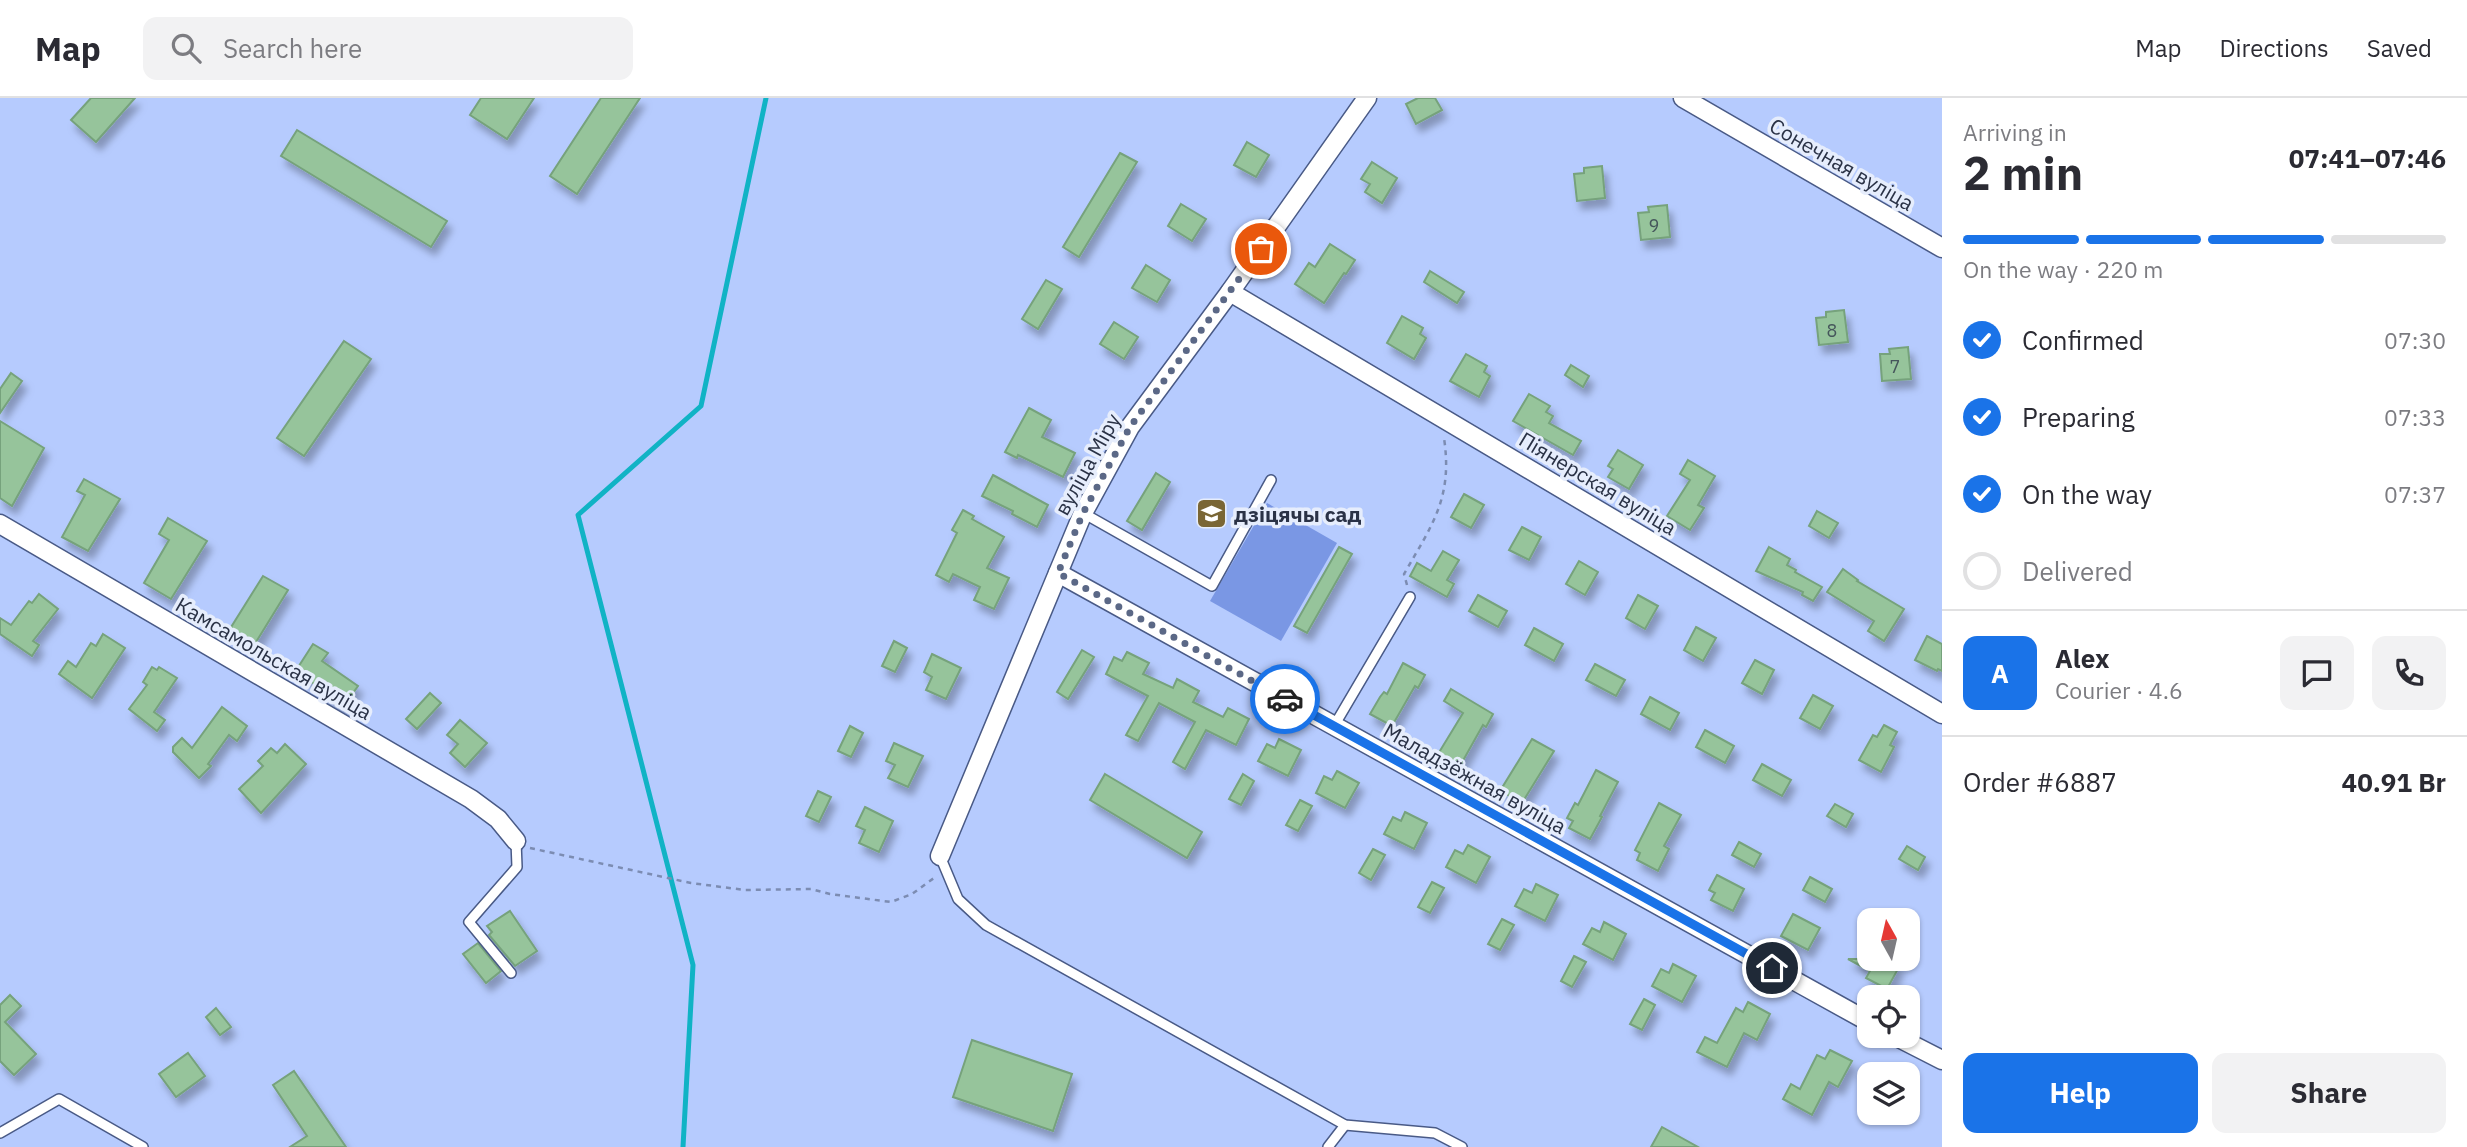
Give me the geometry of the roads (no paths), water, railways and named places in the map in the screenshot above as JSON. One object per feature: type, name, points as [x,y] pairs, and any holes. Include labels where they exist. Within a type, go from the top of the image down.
[{"type":"street","name":"вуліца Міру","points":[[943,863],[1083,513],[1130,427],[1230,292],[1367,98]]},
{"type":"street","name":"Сонечная вуліца","points":[[1683,98],[1942,248]]},
{"type":"street","name":"Піянерская вуліца","points":[[1230,292],[1942,714]]},
{"type":"street","name":"Камсамольская вуліца","points":[[0,524],[471,799],[498,819],[516,841]]},
{"type":"street","name":"Маладзёжная вуліца","points":[[1058,573],[1857,1015]]},
{"type":"street","points":[[1917,1048],[1938,1059]]},
{"type":"lane","points":[[1083,513],[1212,586],[1271,480]]},
{"type":"lane","points":[[1334,726],[1410,597]]},
{"type":"lane","points":[[512,973],[469,922],[517,867],[516,841]]},
{"type":"lane","points":[[943,863],[958,899],[986,925],[1345,1125],[1435,1133],[1462,1147]]},
{"type":"lane","points":[[0,1133],[59,1099],[143,1147]]},
{"type":"lane","points":[[1328,1147],[1345,1125]]},
{"type":"waterway","points":[[683,1147],[693,965],[578,515],[701,406],[766,98]]},
{"type":"place","name":"дзіцячы сад","points":[[1211,514]]}]
